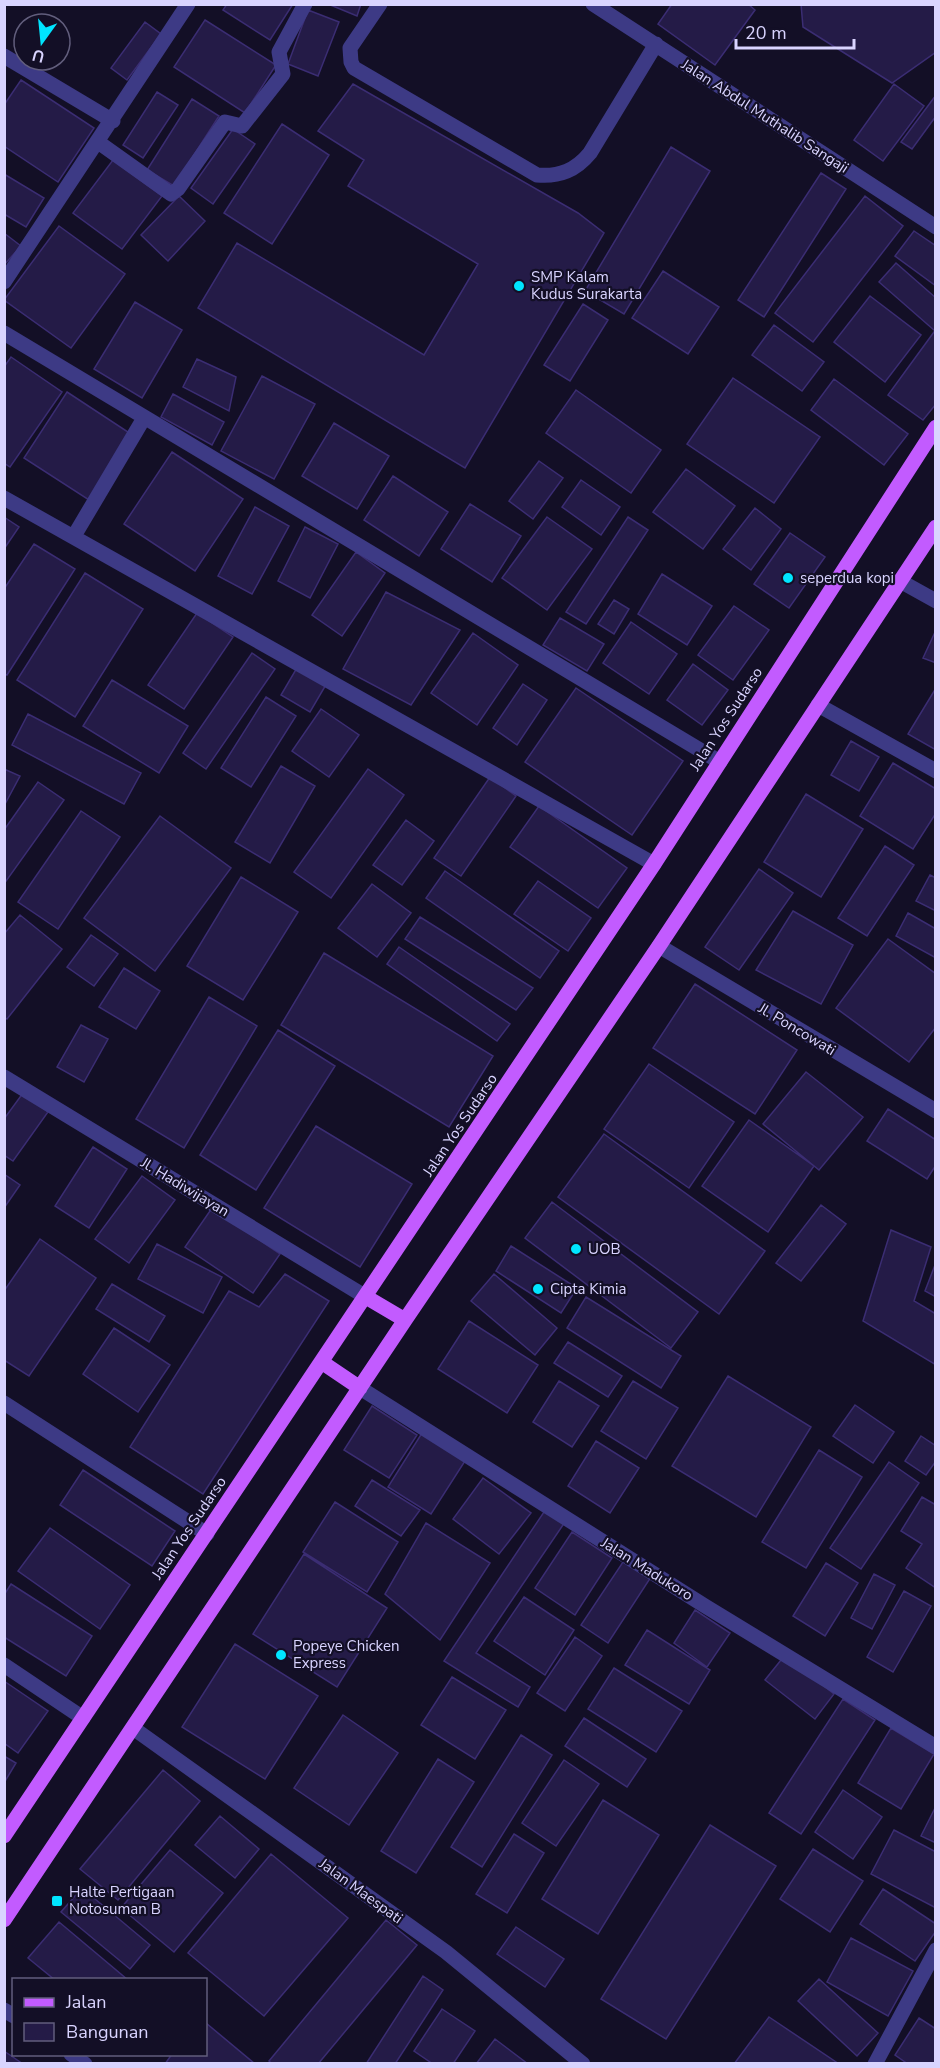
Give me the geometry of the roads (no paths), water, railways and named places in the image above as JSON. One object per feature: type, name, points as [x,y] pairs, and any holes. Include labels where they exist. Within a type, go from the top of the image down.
[{"type":"main road","name":"Jalan Yos Sudarso","points":[[4,1836],[654,864],[936,427]]},
{"type":"main road","points":[[4,1920],[405,1320],[659,946],[936,527]]},
{"type":"main road","points":[[366,1297],[405,1320]]},
{"type":"main road","points":[[322,1363],[360,1388]]},
{"type":"street","points":[[4,282],[188,4]]},
{"type":"street","points":[[98,142],[171,194],[177,189],[225,122],[243,126],[283,74],[279,52],[305,4]]},
{"type":"street","points":[[380,4],[350,48],[354,68],[537,175],[550,176],[569,172],[582,163],[656,44]]},
{"type":"street","name":"Jalan Abdul Muthalib Sangaji","points":[[593,4],[936,227]]},
{"type":"street","points":[[4,56],[112,121]]},
{"type":"street","points":[[4,333],[720,762]]},
{"type":"street","points":[[74,536],[144,418]]},
{"type":"street","points":[[4,498],[654,864]]},
{"type":"street","points":[[900,581],[936,601]]},
{"type":"street","points":[[818,705],[936,771]]},
{"type":"street","name":"Jl. Poncowati","points":[[659,946],[936,1111]]},
{"type":"street","name":"Jl. Hadiwijayan","points":[[4,1077],[366,1297]]},
{"type":"street","name":"Jalan Madukoro","points":[[360,1388],[936,1747]]},
{"type":"street","points":[[4,1403],[207,1534]]},
{"type":"street","points":[[4,1665],[83,1718]]},
{"type":"street","name":"Jalan Maespati","points":[[133,1728],[446,1952],[583,2064]]},
{"type":"street","points":[[875,2064],[936,1950]]},
{"type":"place","name":"SMP Kalam Kudus Surakarta","points":[[519,286]]},
{"type":"place","name":"seperdua kopi","points":[[788,578]]},
{"type":"place","name":"UOB","points":[[576,1249]]},
{"type":"place","name":"Cipta Kimia","points":[[538,1289]]},
{"type":"place","name":"Popeye Chicken Express","points":[[281,1655]]},
{"type":"place","name":"Halte Pertigaan Notosuman B","points":[[57,1901]]}]
